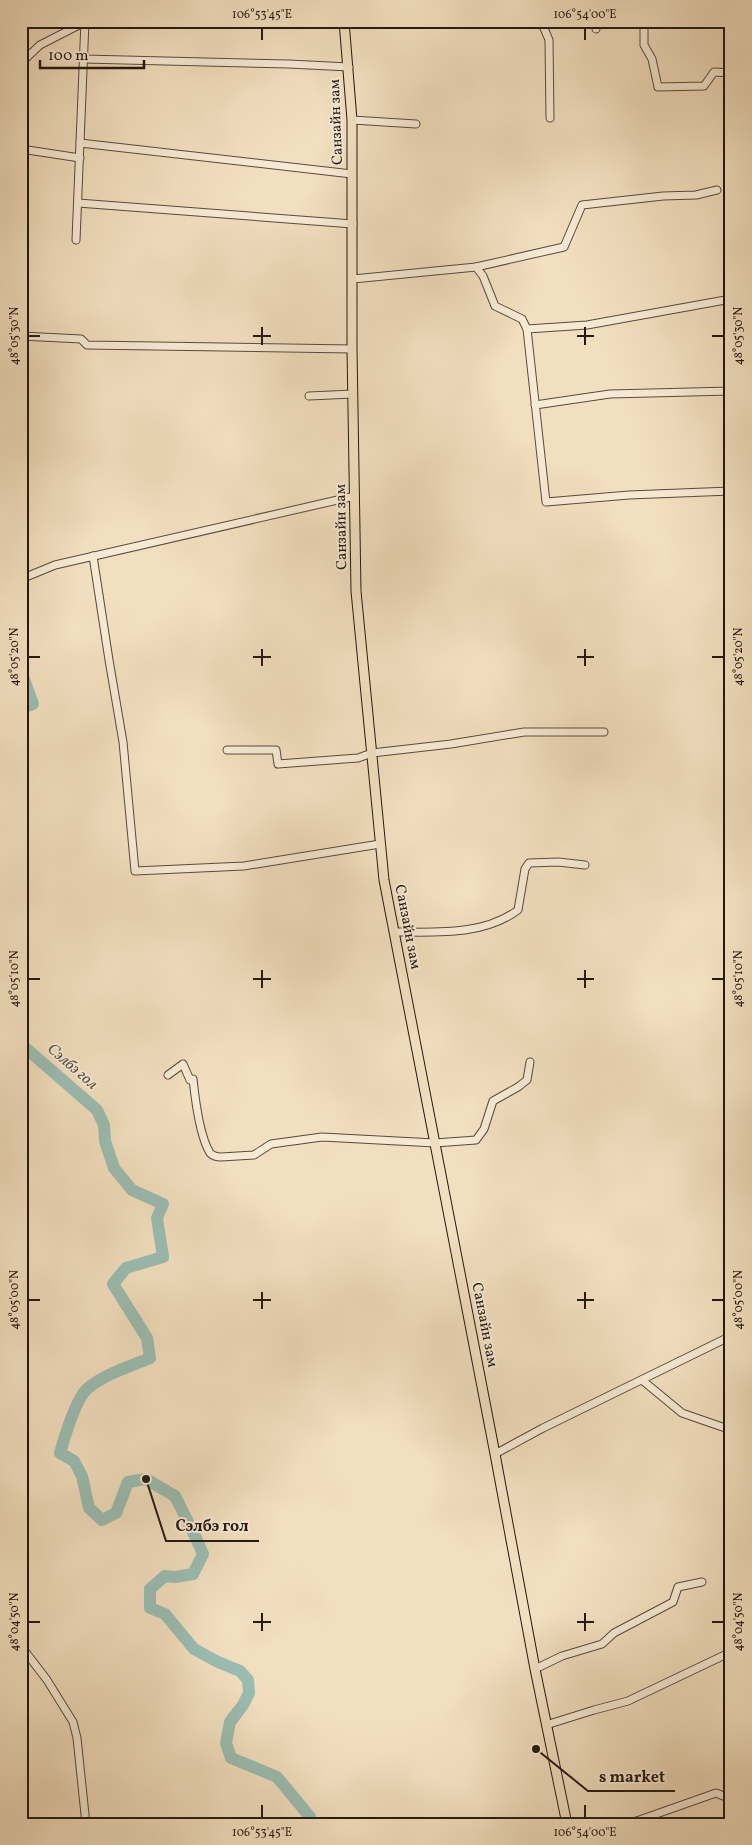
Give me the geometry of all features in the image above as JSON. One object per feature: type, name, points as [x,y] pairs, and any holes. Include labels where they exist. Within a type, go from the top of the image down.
[{"type":"main road","name":"Санзайн зам","points":[[344,21],[352,120],[352,348],[356,591],[384,880],[535,1669],[567,1824]]},
{"type":"street","points":[[541,21],[549,40],[550,118]]},
{"type":"street","points":[[644,21],[644,45],[652,59],[658,87],[704,86],[714,72],[731,73]]},
{"type":"street","points":[[21,63],[40,45],[85,22],[76,240]]},
{"type":"street","points":[[84,59],[348,67]]},
{"type":"street","points":[[352,120],[416,124]]},
{"type":"street","points":[[80,143],[352,174]]},
{"type":"street","points":[[21,149],[80,158]]},
{"type":"street","points":[[353,278],[476,267],[564,247],[582,206],[663,196],[696,195],[717,190]]},
{"type":"street","points":[[78,203],[353,224]]},
{"type":"street","points":[[476,267],[483,276],[495,306],[522,319],[527,329],[546,502],[629,495],[731,491]]},
{"type":"street","points":[[527,329],[587,325],[731,299]]},
{"type":"street","points":[[21,336],[82,339],[87,345],[352,348]]},
{"type":"street","points":[[535,405],[610,394],[731,391]]},
{"type":"street","points":[[309,396],[353,394]]},
{"type":"street","points":[[21,579],[55,565],[355,496]]},
{"type":"street","points":[[93,556],[124,742],[135,871],[244,866],[380,844]]},
{"type":"street","points":[[227,750],[276,750],[278,764],[358,758],[372,753],[451,744],[524,732],[604,732]]},
{"type":"street","points":[[394,932],[461,931],[491,924],[518,910],[525,869],[529,863],[558,862],[585,865]]},
{"type":"street","points":[[168,1074],[183,1064],[190,1080],[193,1079],[195,1100],[204,1137],[211,1154],[216,1157],[254,1155],[271,1144],[322,1137],[435,1143],[476,1140],[484,1129],[493,1101],[527,1080],[530,1062]]},
{"type":"street","points":[[495,1454],[543,1428],[731,1336]]},
{"type":"street","points":[[642,1380],[682,1413],[731,1430]]},
{"type":"street","points":[[535,1669],[562,1656],[602,1644],[614,1633],[673,1602],[678,1587],[702,1582]]},
{"type":"street","points":[[21,1641],[24,1650],[73,1722],[77,1738],[86,1824]]},
{"type":"street","points":[[546,1725],[628,1701],[731,1652]]},
{"type":"street","points":[[628,1824],[716,1793],[731,1799]]},
{"type":"waterway","points":[[21,671],[33,704],[21,708]]},
{"type":"waterway","name":"Сэлбэ гол","points":[[21,1044],[97,1110],[104,1125],[105,1141],[114,1168],[132,1190],[163,1204],[157,1218],[163,1257],[126,1268],[113,1284],[147,1338],[150,1358],[109,1375],[87,1389],[75,1410],[60,1453],[74,1461],[82,1476],[89,1508],[102,1520],[116,1513],[128,1482],[146,1479],[175,1496],[203,1554],[193,1574],[175,1577],[165,1576],[150,1589],[150,1608],[165,1614],[194,1649],[240,1671],[248,1680],[249,1693],[243,1705],[230,1722],[226,1743],[231,1758],[277,1777],[310,1817],[311,1824]]},
{"type":"place","name":"Сэлбэ гол","points":[[146,1479]]},
{"type":"place","name":"s market","points":[[536,1749]]}]
